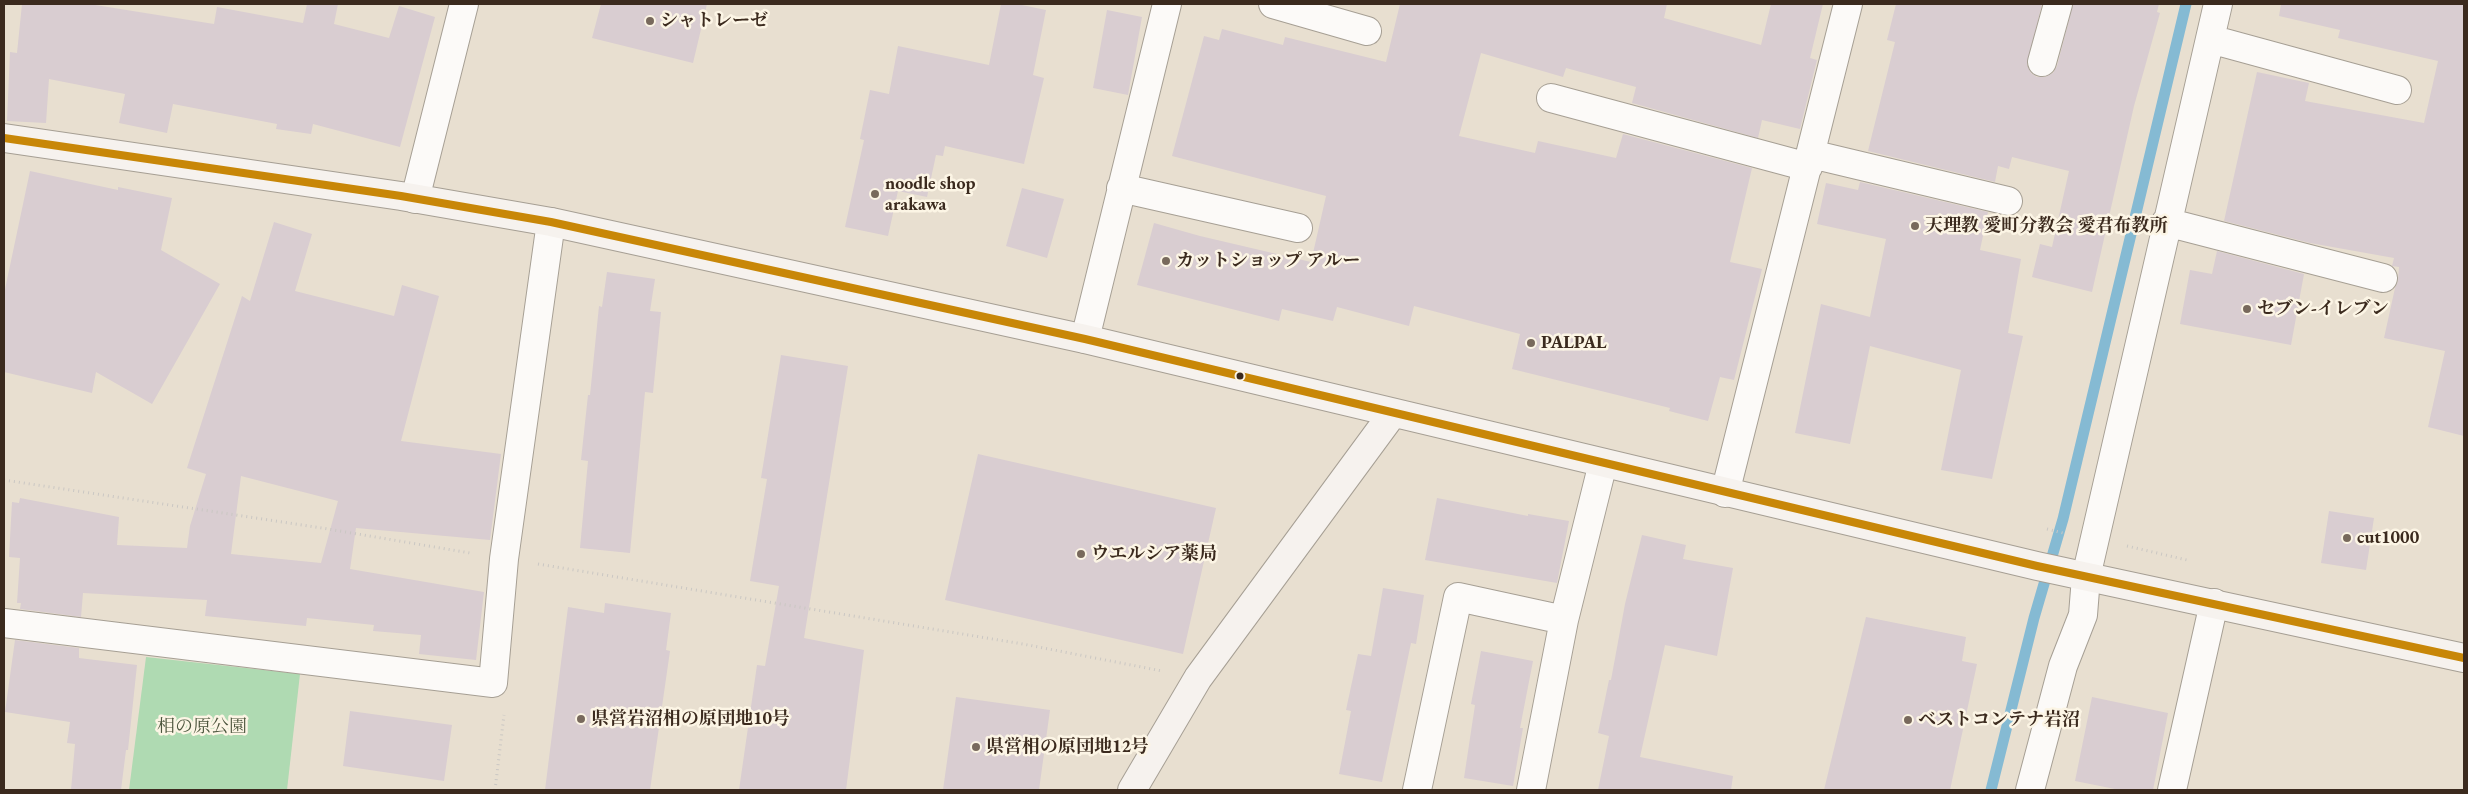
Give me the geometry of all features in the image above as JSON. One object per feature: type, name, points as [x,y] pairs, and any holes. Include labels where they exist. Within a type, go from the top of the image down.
[{"type":"street","points":[[415,199],[464,4]]},
{"type":"street","points":[[1084,339],[1167,4]]},
{"type":"street","points":[[1273,4],[1367,31]]},
{"type":"street","points":[[1725,492],[1848,4]]},
{"type":"street","points":[[2042,62],[2058,4]]},
{"type":"street","points":[[2030,790],[2063,666],[2083,615],[2076,574],[2166,222],[2218,4]]},
{"type":"street","points":[[2210,39],[2397,90]]},
{"type":"street","points":[[1551,98],[1809,161],[2008,202]]},
{"type":"street","points":[[4,138],[415,199],[551,222],[1084,339],[2037,566],[2464,658]]},
{"type":"street","points":[[1121,188],[1298,228]]},
{"type":"street","points":[[4,622],[493,683],[504,559],[551,222]]},
{"type":"street","points":[[2166,222],[2383,278]]},
{"type":"street","points":[[1132,790],[1198,678],[1393,413]]},
{"type":"street","points":[[1530,790],[1564,620],[1603,463]]},
{"type":"street","points":[[1417,790],[1458,597],[1564,620]]},
{"type":"street","points":[[2172,790],[2214,603]]},
{"type":"path","points":[[4,480],[322,528],[1024,644],[1198,678]]},
{"type":"path","points":[[493,683],[507,690],[495,790]]},
{"type":"green space","name":"相の原公園","points":[[146,657],[300,674],[287,790],[129,790]]},
{"type":"building","points":[[22,4],[89,4],[214,24],[217,7],[303,23],[307,4],[338,4],[334,24],[389,38],[399,6],[435,17],[400,147],[313,124],[311,134],[276,129],[277,124],[173,104],[167,133],[119,123],[125,94],[49,79],[46,123],[7,121],[10,52],[17,53]]},
{"type":"building","name":"シャトレーゼ","points":[[601,4],[707,4],[693,63],[592,38]]},
{"type":"building","points":[[1001,4],[1017,4],[1046,10],[1033,75],[1044,78],[1024,164],[945,146],[943,156],[936,155],[927,197],[898,191],[888,236],[845,227],[864,140],[860,139],[870,90],[889,94],[898,46],[989,65]]},
{"type":"building","points":[[1400,4],[1667,4],[1664,18],[1761,45],[1771,4],[1823,4],[1810,58],[1817,60],[1800,129],[1762,120],[1758,138],[1632,103],[1636,87],[1566,68],[1563,77],[1481,53],[1459,136],[1535,153],[1538,141],[1616,158],[1623,134],[1752,168],[1730,262],[1762,269],[1734,380],[1720,377],[1708,421],[1669,411],[1670,408],[1512,369],[1520,334],[1414,306],[1409,326],[1337,307],[1333,321],[1282,309],[1279,321],[1137,285],[1154,223],[1200,236],[1311,262],[1326,196],[1172,156],[1204,36],[1219,40],[1222,29],[1283,45],[1285,37],[1386,62]]},
{"type":"building","points":[[1896,4],[2042,4],[2027,65],[2031,73],[2037,77],[2045,77],[2053,73],[2057,66],[2073,4],[2159,4],[2157,12],[2160,13],[2134,106],[2092,292],[2032,277],[2040,244],[2052,247],[2069,171],[2012,157],[2009,169],[1998,166],[1995,182],[1868,151],[1895,42],[1887,40]]},
{"type":"building","points":[[2281,4],[2464,4],[2464,436],[2428,427],[2445,351],[2384,338],[2398,281],[2399,267],[2392,266],[2394,258],[2310,243],[2224,221],[2257,72],[2309,83],[2305,101],[2424,123],[2438,61],[2338,38],[2340,30],[2279,16]]},
{"type":"building","points":[[1107,10],[1142,17],[1128,95],[1093,88]]},
{"type":"building","points":[[30,171],[118,190],[118,187],[172,198],[161,250],[220,284],[152,404],[96,372],[92,393],[4,372],[4,294]]},
{"type":"building","points":[[1860,182],[1988,212],[1980,250],[2021,259],[2008,333],[2023,336],[1992,479],[1941,470],[1961,370],[1870,346],[1850,444],[1795,433],[1821,304],[1870,317],[1886,239],[1817,224],[1826,183],[1858,190]]},
{"type":"building","points":[[1022,188],[1064,199],[1047,258],[1006,246]]},
{"type":"building","points":[[274,222],[312,234],[295,291],[394,316],[402,285],[439,296],[401,441],[501,454],[490,540],[356,528],[350,569],[484,592],[476,660],[419,654],[421,635],[373,631],[374,625],[307,618],[306,626],[205,616],[207,600],[83,593],[81,617],[20,609],[21,603],[17,603],[20,558],[9,557],[12,502],[19,503],[20,498],[119,517],[117,545],[187,548],[190,526],[206,474],[187,468],[242,296],[250,301]],"holes":[[[241,476],[338,501],[321,563],[231,554]]]},
{"type":"building","points":[[2217,251],[2304,274],[2291,345],[2180,324],[2190,270],[2212,274]]},
{"type":"building","points":[[607,272],[655,279],[650,311],[661,312],[653,393],[645,392],[630,553],[580,548],[588,461],[581,460],[599,306],[602,307]]},
{"type":"building","points":[[781,355],[848,366],[804,638],[864,650],[846,790],[739,790],[757,665],[765,666],[779,586],[750,581],[767,479],[761,478]]},
{"type":"building","name":"ウエルシア薬局","points":[[978,454],[1216,508],[1183,654],[945,600]]},
{"type":"building","points":[[1437,498],[1528,516],[1528,514],[1569,521],[1557,583],[1425,560]]},
{"type":"building","points":[[2329,511],[2374,518],[2366,570],[2321,563]]},
{"type":"building","points":[[1642,535],[1686,545],[1683,559],[1733,568],[1717,656],[1665,645],[1640,757],[1733,776],[1731,790],[1598,790],[1609,736],[1598,733],[1609,680],[1611,680],[1625,604]]},
{"type":"building","points":[[1383,588],[1424,595],[1416,644],[1411,643],[1382,782],[1339,774],[1351,711],[1346,710],[1358,654],[1371,656]]},
{"type":"building","points":[[605,603],[671,613],[666,650],[670,651],[650,790],[545,790],[568,607],[604,613]]},
{"type":"building","points":[[1866,617],[1966,637],[1962,661],[1977,664],[1950,790],[1824,790]]},
{"type":"building","points":[[15,640],[79,648],[79,658],[137,665],[128,750],[126,750],[121,790],[71,790],[75,744],[67,743],[70,722],[5,712]]},
{"type":"building","points":[[1481,651],[1533,661],[1520,728],[1523,728],[1513,786],[1464,778],[1475,705],[1471,704]]},
{"type":"building","points":[[956,697],[1050,710],[1039,790],[943,790]]},
{"type":"building","points":[[2092,697],[2168,713],[2153,790],[2120,790],[2075,781]]},
{"type":"building","points":[[350,711],[452,725],[444,781],[343,766]]},
{"type":"waterway","points":[[1991,790],[2034,618],[2063,519],[2186,4]]},
{"type":"transit line","points":[[4,138],[401,196],[551,222],[1085,339],[2037,566],[2464,658]]},
{"type":"place","name":"シャトレーゼ","points":[[650,21]]},
{"type":"place","name":"noodle shop arakawa","points":[[875,194]]},
{"type":"place","name":"天理教 愛町分教会 愛君布教所","points":[[1915,226]]},
{"type":"place","name":"カットショップ アルー","points":[[1166,261]]},
{"type":"place","name":"セブン-イレブン","points":[[2247,309]]},
{"type":"place","name":"PALPAL","points":[[1531,343]]},
{"type":"place","name":"cut1000","points":[[2347,538]]},
{"type":"place","name":"ウエルシア薬局","points":[[1081,554]]},
{"type":"place","name":"県営岩沼相の原団地10号","points":[[581,719]]},
{"type":"place","name":"ベストコンテナ岩沼","points":[[1908,720]]},
{"type":"place","name":"県営相の原団地12号","points":[[976,747]]}]
